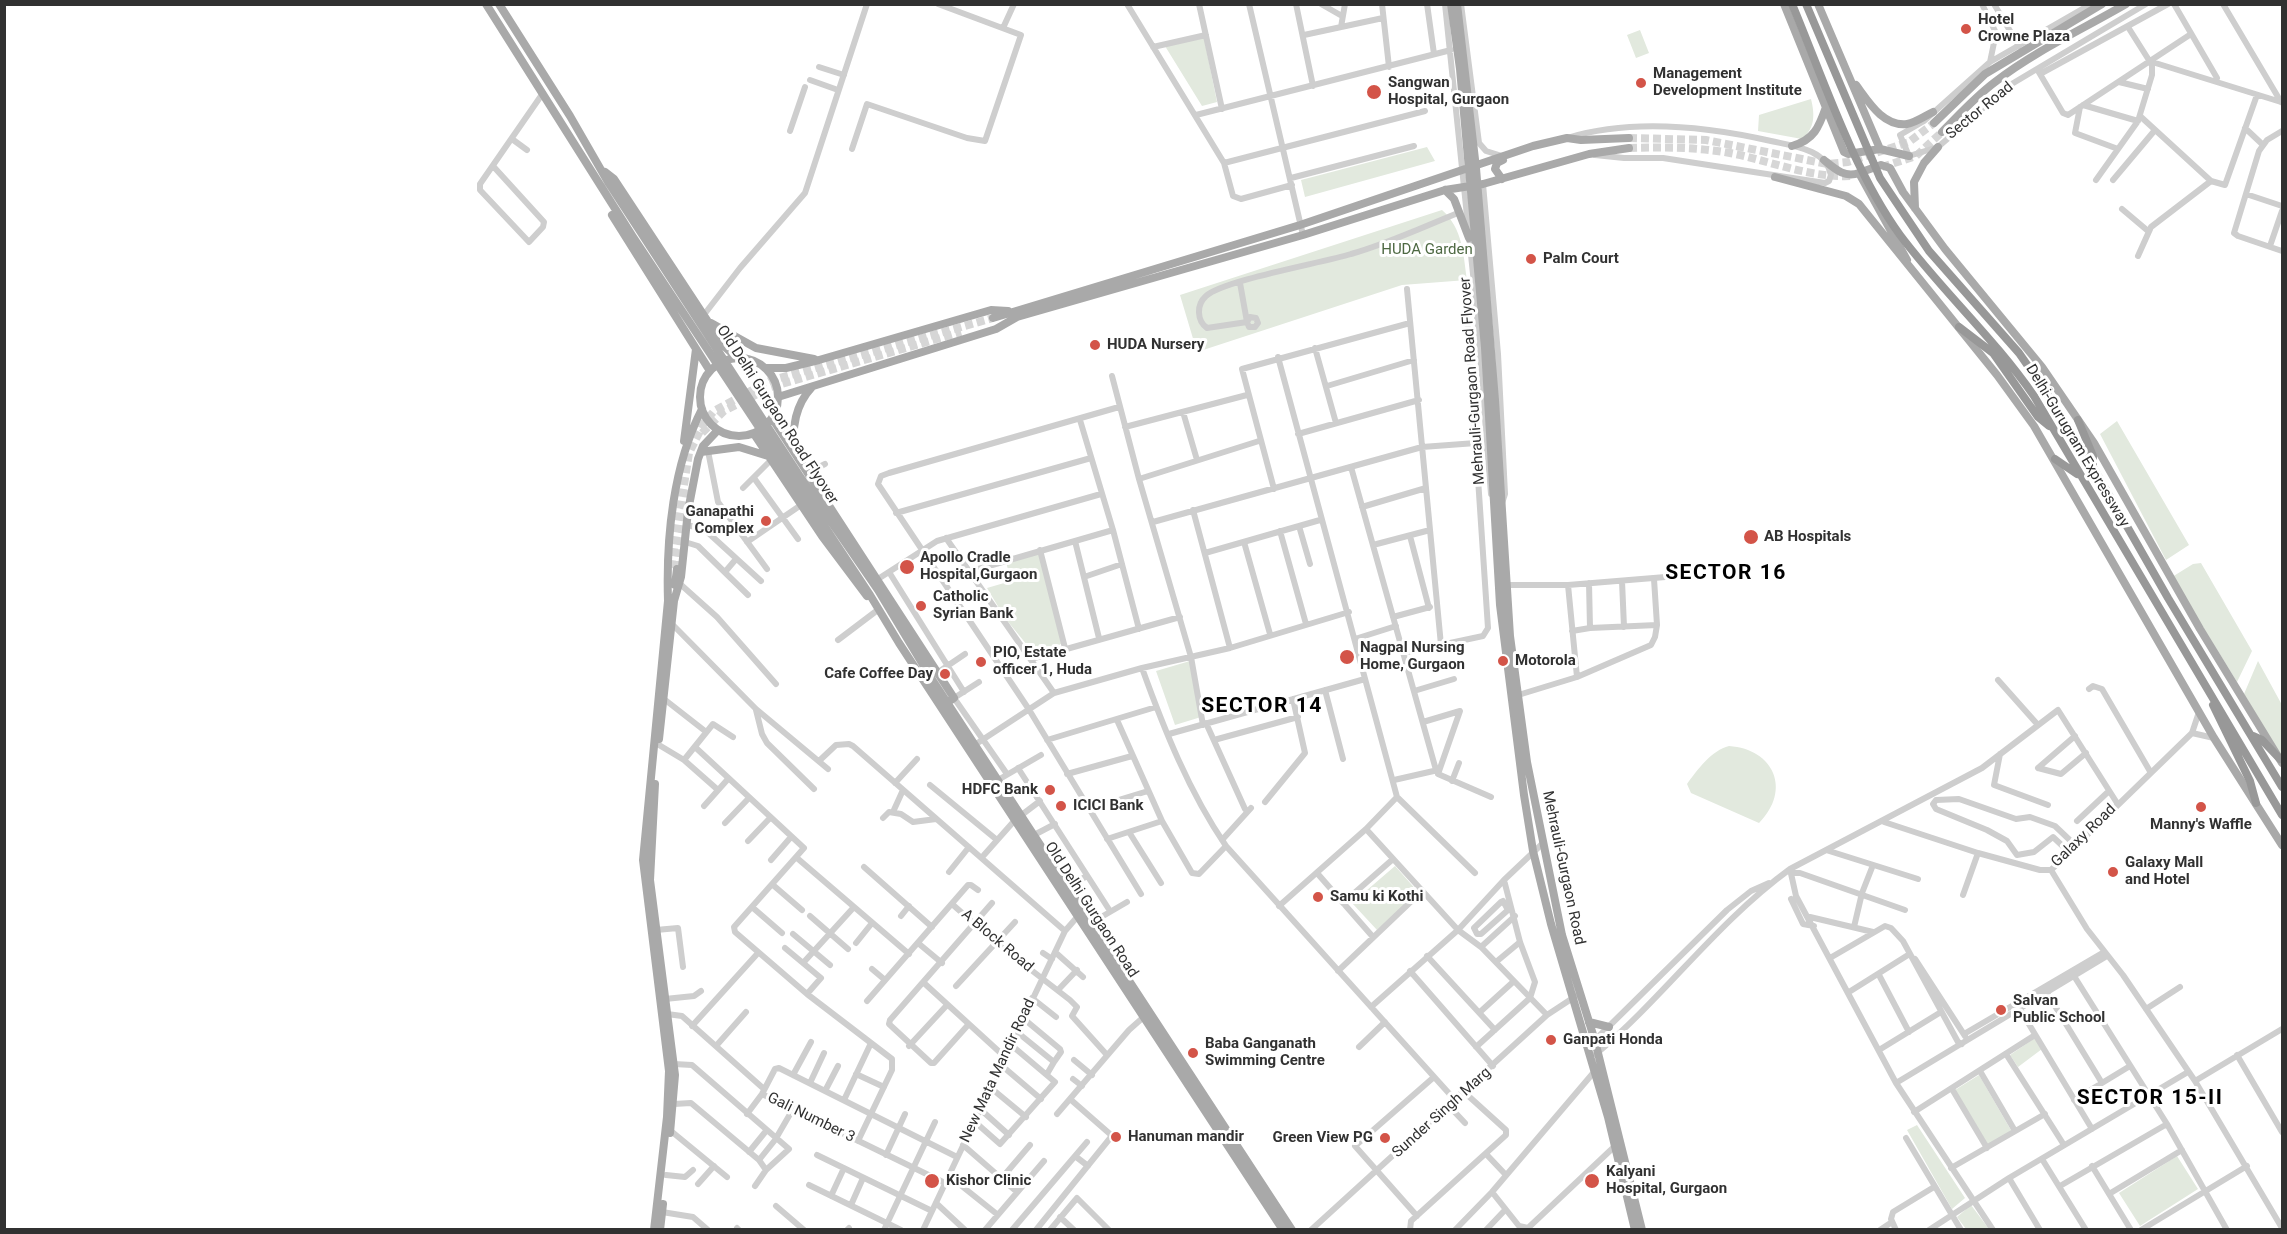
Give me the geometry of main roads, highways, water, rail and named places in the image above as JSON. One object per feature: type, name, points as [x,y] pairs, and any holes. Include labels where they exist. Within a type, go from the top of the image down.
[{"type":"highway","name":"Delhi-Gurugram Expressway","points":[[1792,4],[1872,190],[1900,235],[2010,362],[2034,396],[2283,814]]},
{"type":"highway","name":"Delhi-Gurugram Expressway","points":[[1806,4],[1886,188],[1929,251],[2020,354],[2093,467],[2168,598],[2283,787]]},
{"type":"highway","points":[[1959,327],[1996,357],[2038,417],[2051,428]]},
{"type":"highway","points":[[2078,420],[2093,456],[2093,467]]},
{"type":"highway","points":[[2055,459],[2080,476]]},
{"type":"highway","points":[[2212,696],[2215,714],[2250,781],[2256,803]]},
{"type":"highway","points":[[2252,736],[2262,740],[2281,761]]},
{"type":"main road","points":[[486,4],[596,179],[597,191],[710,371]]},
{"type":"main road","points":[[499,4],[566,109],[599,167],[614,179],[724,346],[737,358]]},
{"type":"main road","name":"Mehrauli-Gurgaon Road Flyover","points":[[1451,4],[1462,92],[1495,443]]},
{"type":"main road","name":"Mehrauli-Gurgaon Road Flyover","points":[[1459,4],[1476,168],[1498,505]]},
{"type":"main road","points":[[1784,4],[1844,152],[1848,154],[1880,149],[1909,156]]},
{"type":"main road","points":[[1818,4],[1880,149]]},
{"type":"main road","points":[[1934,123],[1985,74],[2102,4]]},
{"type":"main road","points":[[1942,132],[1968,103],[1996,80],[2028,59],[2127,4]]},
{"type":"main road","points":[[1846,72],[1876,111],[1886,118],[1908,124],[1933,112]]},
{"type":"main road","points":[[1792,146],[1804,142],[1816,132],[1826,107]]},
{"type":"main road","points":[[778,397],[996,329],[1016,314],[1300,225],[1533,146],[1567,138],[1581,140],[1629,138]]},
{"type":"main road","points":[[1502,179],[1495,170],[1497,163],[1533,146]]},
{"type":"main road","points":[[1915,208],[1914,182],[1924,163],[1938,147]]},
{"type":"main road","points":[[994,320],[1303,235],[1445,190],[1483,184],[1588,154],[1629,148]]},
{"type":"main road","points":[[1824,160],[1839,172],[1847,175],[1886,165],[1945,249],[2042,366],[2094,443],[2240,696],[2281,761]]},
{"type":"main road","name":"Old Delhi Gurgaon Road Flyover","points":[[599,167],[604,184],[774,453],[878,607]]},
{"type":"main road","points":[[1858,173],[1907,262]]},
{"type":"main road","points":[[1775,177],[1846,196],[1859,204],[2006,387],[2055,459],[2214,738],[2283,845]]},
{"type":"main road","name":"Old Delhi Gurgaon Road Flyover","points":[[596,179],[604,184],[934,675]]},
{"type":"main road","points":[[1445,190],[1454,199],[1469,237]]},
{"type":"main road","points":[[765,368],[786,368],[819,360],[991,310],[1016,314]]},
{"type":"main road","points":[[705,318],[736,339],[766,352],[819,360]]},
{"type":"main road","points":[[660,1230],[674,1104],[674,1064],[649,859],[657,743],[664,699],[671,623],[667,574],[672,518],[696,357],[695,346]]},
{"type":"main road","points":[[682,458],[689,436],[702,409],[702,386],[710,371],[719,363],[737,358],[756,362],[765,368],[775,382],[778,397],[772,418],[754,434],[734,436],[717,430],[709,422],[702,409]]},
{"type":"main road","points":[[797,458],[793,435],[795,419],[804,397],[813,386]]},
{"type":"main road","points":[[772,418],[878,579],[948,702]]},
{"type":"main road","points":[[671,601],[679,583],[687,525],[704,452],[717,430]]},
{"type":"main road","points":[[754,434],[862,592],[878,607]]},
{"type":"main road","points":[[704,452],[739,447],[770,458]]},
{"type":"main road","name":"Mehrauli-Gurgaon Road","points":[[1498,505],[1507,637],[1533,851],[1594,1054],[1642,1230]]},
{"type":"main road","points":[[654,1230],[670,1088],[643,860],[674,568]]},
{"type":"main road","name":"Old Delhi Gurgaon Road","points":[[878,607],[979,741],[1018,818],[1034,835],[1091,923],[1112,962]]},
{"type":"main road","name":"Mehrauli-Gurgaon Road","points":[[1515,696],[1542,844],[1576,995],[1589,1022],[1591,1044]]},
{"type":"main road","name":"Old Delhi Gurgaon Road","points":[[948,702],[1078,916],[1112,962],[1292,1230]]},
{"type":"main road","points":[[1589,1022],[1609,1027]]},
{"type":"main road","name":"Mehrauli-Gurgaon Road","points":[[1594,1054],[1594,1072],[1635,1230]]},
{"type":"main road","name":"Old Delhi Gurgaon Road","points":[[1209,1109],[1278,1228]]},
{"type":"tunnel","points":[[1629,138],[1706,140],[1827,164],[1848,162],[1909,142],[1934,123]]},
{"type":"tunnel","points":[[1882,167],[1916,156],[1942,132]]},
{"type":"tunnel","points":[[1629,148],[1717,151],[1805,172],[1851,176]]},
{"type":"tunnel","points":[[671,568],[689,453],[704,423],[714,411],[769,381],[993,318]]},
{"type":"tunnel","points":[[702,433],[724,411],[771,387],[961,332]]},
{"type":"tunnel","points":[[677,569],[687,488]]},
{"type":"place","name":"Hotel Crowne Plaza","points":[[1966,29]]},
{"type":"place","name":"Management Development Institute","points":[[1641,83]]},
{"type":"place","name":"Sangwan Hospital, Gurgaon","points":[[1374,92]]},
{"type":"place","name":"Palm Court","points":[[1531,259]]},
{"type":"place","name":"HUDA Nursery","points":[[1095,345]]},
{"type":"place","name":"Ganapathi Complex","points":[[766,521]]},
{"type":"place","name":"AB Hospitals","points":[[1751,537]]},
{"type":"place","name":"Apollo Cradle Hospital,Gurgaon","points":[[907,567]]},
{"type":"place","name":"Catholic Syrian Bank","points":[[921,606]]},
{"type":"place","name":"Nagpal Nursing Home, Gurgaon","points":[[1347,657]]},
{"type":"place","name":"Motorola","points":[[1503,661]]},
{"type":"place","name":"PIO, Estate officer 1, Huda","points":[[981,662]]},
{"type":"place","name":"Cafe Coffee Day","points":[[945,674]]},
{"type":"place","name":"HDFC Bank","points":[[1050,790]]},
{"type":"place","name":"ICICI Bank","points":[[1061,806]]},
{"type":"place","name":"Manny's Waffle","points":[[2201,807]]},
{"type":"place","name":"Galaxy Mall and Hotel","points":[[2113,872]]},
{"type":"place","name":"Samu ki Kothi","points":[[1318,897]]},
{"type":"place","name":"Salvan Public School","points":[[2001,1010]]},
{"type":"place","name":"Ganpati Honda","points":[[1551,1040]]},
{"type":"place","name":"Baba Ganganath Swimming Centre","points":[[1193,1053]]},
{"type":"place","name":"Hanuman mandir","points":[[1116,1137]]},
{"type":"place","name":"Green View PG","points":[[1385,1138]]},
{"type":"place","name":"Kishor Clinic","points":[[932,1181]]},
{"type":"place","name":"Kalyani Hospital, Gurgaon","points":[[1592,1181]]},
{"type":"district","name":"SECTOR 16","points":[[1726,574]]},
{"type":"district","name":"SECTOR 14","points":[[1262,707]]},
{"type":"district","name":"SECTOR 15-II","points":[[2150,1099]]},
{"type":"park label","name":"HUDA Garden","points":[[1427,250]]}]
